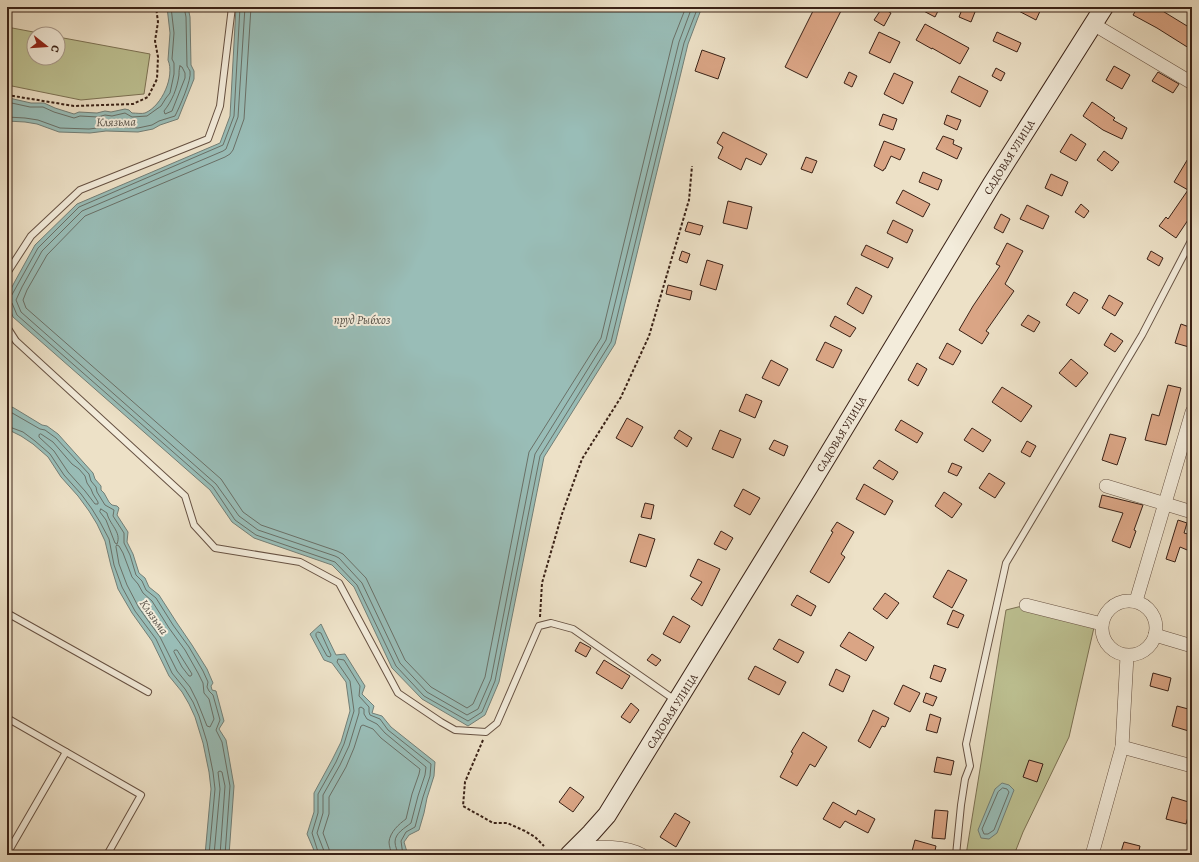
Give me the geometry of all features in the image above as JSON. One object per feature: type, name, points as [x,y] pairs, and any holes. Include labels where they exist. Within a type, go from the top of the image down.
[{"type":"street","name":"САДОВАЯ УЛИЦА","points":[[573,851],[607,815],[808,488],[992,184],[1104,7]]},
{"type":"street","points":[[1093,24],[1192,83]]},
{"type":"street","points":[[1136,601],[1192,412]]},
{"type":"street","points":[[1106,486],[1192,512]]},
{"type":"street","points":[[1125,601],[1136,601],[1146,607],[1153,615],[1156,625],[1152,644],[1145,651],[1137,655],[1128,656],[1116,653],[1108,646],[1102,635],[1102,624],[1106,613],[1114,605],[1125,601]]},
{"type":"street","points":[[1026,605],[1102,624]]},
{"type":"street","points":[[1155,634],[1192,646]]},
{"type":"street","points":[[1092,855],[1122,747],[1128,656]]},
{"type":"street","points":[[1122,747],[1192,766]]},
{"type":"street","points":[[573,851],[613,847],[638,852],[642,855]]},
{"type":"lane","points":[[7,273],[31,236],[80,190],[208,139],[220,106],[232,7]]},
{"type":"lane","points":[[956,855],[965,779],[970,766],[966,744],[1006,563],[1142,335],[1192,239]]},
{"type":"lane","points":[[7,327],[16,341],[185,496],[194,525],[215,548],[300,562],[339,583],[398,693],[440,722],[455,730],[486,732],[496,723],[539,626],[551,623],[573,629],[677,702]]},
{"type":"lane","points":[[7,613],[148,692]]},
{"type":"lane","points":[[7,718],[141,795],[107,855]]},
{"type":"lane","points":[[7,854],[66,752]]},
{"type":"path","points":[[7,95],[74,106],[133,104],[148,97],[157,79],[158,58],[155,41],[158,22],[156,7]]},
{"type":"path","points":[[539,626],[542,583],[562,514],[582,459],[621,397],[649,336],[689,200],[692,166]]},
{"type":"path","points":[[486,732],[465,782],[463,806],[493,823],[507,823],[525,831],[535,837],[544,846]]},
{"type":"green space","points":[[7,27],[26,31],[26,66],[66,66],[66,38],[150,54],[144,94],[81,100],[7,85]]},
{"type":"green space","points":[[1022,606],[1095,623],[1069,737],[1023,832],[1014,855],[966,855],[1006,610]]},
{"type":"water","name":"Клязьма","points":[[167,7],[188,7],[190,17],[191,65],[194,71],[194,79],[178,119],[153,129],[138,132],[106,131],[90,133],[59,132],[37,124],[7,121],[7,98],[31,103],[44,103],[74,114],[79,112],[111,112],[125,109],[132,113],[145,113],[151,109],[157,104],[166,90],[170,74],[168,60],[170,33]]},
{"type":"water","name":"пруд Рыбхоз","points":[[236,7],[702,7],[688,44],[615,344],[544,457],[499,682],[485,715],[468,726],[422,699],[392,668],[354,587],[332,565],[254,538],[232,522],[210,490],[13,317],[7,300],[14,283],[35,245],[77,204],[220,143],[230,116]]},
{"type":"water","name":"Клязьма","points":[[7,405],[42,425],[47,426],[58,434],[93,473],[95,479],[101,486],[101,490],[109,502],[119,508],[117,515],[128,532],[127,542],[133,554],[139,573],[145,578],[149,587],[159,595],[207,669],[213,683],[211,686],[212,690],[216,691],[224,721],[219,729],[226,740],[234,786],[229,855],[205,855],[211,789],[203,743],[195,717],[189,704],[182,692],[169,676],[152,641],[132,613],[118,589],[105,541],[97,524],[78,496],[61,477],[48,457],[33,444],[7,429]]},
{"type":"water","points":[[321,624],[336,655],[345,654],[365,686],[362,694],[374,706],[372,713],[382,716],[391,727],[435,762],[434,776],[419,830],[409,835],[404,842],[407,852],[406,855],[316,855],[307,834],[314,812],[314,793],[341,742],[350,711],[346,682],[332,663],[324,660],[310,634]]},
{"type":"water","points":[[1002,783],[1009,785],[1014,790],[997,833],[989,839],[981,838],[978,830],[995,789]]},
{"type":"building","points":[[815,7],[843,7],[807,78],[785,67]]},
{"type":"building","points":[[916,7],[940,7],[935,17]]},
{"type":"building","points":[[963,7],[977,7],[971,22],[959,17]]},
{"type":"building","points":[[1011,7],[1037,7],[1041,9],[1036,20]]},
{"type":"building","points":[[1138,7],[1156,7],[1192,29],[1192,50],[1133,15]]},
{"type":"building","points":[[882,8],[891,13],[884,26],[874,20]]},
{"type":"building","points":[[925,24],[969,48],[960,64],[916,40]]},
{"type":"building","points":[[879,32],[900,42],[890,63],[869,53]]},
{"type":"building","points":[[997,32],[1021,43],[1017,52],[993,41]]},
{"type":"building","points":[[702,50],[725,58],[718,79],[695,71]]},
{"type":"building","points":[[1114,66],[1130,75],[1122,89],[1106,80]]},
{"type":"building","points":[[996,68],[1005,73],[1001,81],[992,76]]},
{"type":"building","points":[[849,72],[857,76],[852,87],[844,83]]},
{"type":"building","points":[[1158,72],[1179,84],[1173,93],[1152,81]]},
{"type":"building","points":[[894,73],[913,82],[903,104],[884,94]]},
{"type":"building","points":[[959,76],[988,91],[980,107],[951,92]]},
{"type":"building","points":[[1092,102],[1115,118],[1113,120],[1127,128],[1122,139],[1103,130],[1083,116]]},
{"type":"building","points":[[883,114],[897,119],[893,130],[879,125]]},
{"type":"building","points":[[947,115],[961,120],[957,130],[944,124]]},
{"type":"building","points":[[723,132],[767,154],[761,165],[746,158],[741,170],[718,158],[723,147],[717,143]]},
{"type":"building","points":[[1071,134],[1086,144],[1076,161],[1060,152]]},
{"type":"building","points":[[943,136],[954,140],[953,144],[962,148],[957,159],[936,149]]},
{"type":"building","points":[[884,141],[905,149],[900,160],[891,156],[883,171],[874,166]]},
{"type":"building","points":[[1104,151],[1119,162],[1112,171],[1097,160]]},
{"type":"building","points":[[1192,152],[1192,214],[1176,238],[1159,226],[1166,217],[1168,219],[1188,190],[1174,182]]},
{"type":"building","points":[[806,157],[817,161],[812,173],[801,169]]},
{"type":"building","points":[[923,172],[942,180],[938,190],[919,182]]},
{"type":"building","points":[[1051,174],[1068,182],[1062,196],[1045,188]]},
{"type":"building","points":[[903,190],[930,204],[923,217],[896,203]]},
{"type":"building","points":[[728,201],[752,207],[747,229],[723,223]]},
{"type":"building","points":[[1081,204],[1089,211],[1084,218],[1075,212]]},
{"type":"building","points":[[1027,205],[1049,216],[1043,229],[1020,219]]},
{"type":"building","points":[[1001,214],[1010,219],[1003,233],[994,228]]},
{"type":"building","points":[[893,220],[913,230],[907,243],[887,233]]},
{"type":"building","points":[[688,222],[703,226],[700,235],[685,231]]},
{"type":"building","points":[[1007,243],[1023,251],[1005,284],[1014,291],[986,331],[989,333],[982,344],[959,330],[1000,266],[996,264]]},
{"type":"building","points":[[866,245],[893,258],[888,268],[861,255]]},
{"type":"building","points":[[682,251],[690,254],[687,263],[679,260]]},
{"type":"building","points":[[1151,251],[1163,258],[1159,266],[1147,259]]},
{"type":"building","points":[[707,260],[723,265],[716,290],[700,285]]},
{"type":"building","points":[[668,285],[692,291],[690,300],[666,294]]},
{"type":"building","points":[[856,287],[872,296],[863,314],[847,304]]},
{"type":"building","points":[[1074,292],[1088,300],[1079,314],[1066,305]]},
{"type":"building","points":[[1109,295],[1123,303],[1115,316],[1102,308]]},
{"type":"building","points":[[1028,315],[1040,322],[1034,332],[1021,325]]},
{"type":"building","points":[[835,316],[856,328],[850,337],[830,326]]},
{"type":"building","points":[[1181,324],[1192,328],[1192,336],[1189,347],[1175,343]]},
{"type":"building","points":[[1111,333],[1123,341],[1115,352],[1104,345]]},
{"type":"building","points":[[825,342],[842,350],[833,368],[816,360]]},
{"type":"building","points":[[947,343],[961,351],[953,365],[939,358]]},
{"type":"building","points":[[1071,359],[1088,373],[1076,387],[1059,373]]},
{"type":"building","points":[[771,360],[788,369],[779,386],[762,378]]},
{"type":"building","points":[[917,363],[927,369],[918,386],[908,380]]},
{"type":"building","points":[[1168,385],[1181,388],[1166,445],[1145,440],[1152,414],[1159,416]]},
{"type":"building","points":[[1002,387],[1032,406],[1021,422],[992,402]]},
{"type":"building","points":[[746,394],[762,401],[755,418],[739,411]]},
{"type":"building","points":[[627,418],[643,427],[632,447],[616,438]]},
{"type":"building","points":[[901,420],[923,433],[917,443],[895,430]]},
{"type":"building","points":[[972,428],[991,440],[983,452],[964,440]]},
{"type":"building","points":[[679,430],[692,438],[687,447],[674,438]]},
{"type":"building","points":[[720,430],[741,439],[733,458],[712,449]]},
{"type":"building","points":[[1110,434],[1126,438],[1117,465],[1102,460]]},
{"type":"building","points":[[774,440],[788,446],[784,456],[769,449]]},
{"type":"building","points":[[1027,441],[1036,446],[1030,457],[1021,452]]},
{"type":"building","points":[[879,460],[898,472],[893,480],[873,468]]},
{"type":"building","points":[[952,463],[962,467],[957,476],[948,472]]},
{"type":"building","points":[[989,473],[1005,483],[995,498],[979,488]]},
{"type":"building","points":[[864,484],[893,501],[885,515],[856,499]]},
{"type":"building","points":[[743,489],[760,498],[750,515],[734,506]]},
{"type":"building","points":[[944,492],[962,504],[952,518],[935,506]]},
{"type":"building","points":[[1102,495],[1143,505],[1134,530],[1136,531],[1130,548],[1112,541],[1123,513],[1099,507]]},
{"type":"building","points":[[645,503],[654,505],[651,519],[641,517]]},
{"type":"building","points":[[1178,520],[1187,523],[1184,533],[1192,535],[1192,552],[1180,547],[1175,562],[1166,559]]},
{"type":"building","points":[[837,522],[854,532],[841,554],[845,557],[829,583],[810,572],[833,532],[831,531]]},
{"type":"building","points":[[721,531],[733,538],[726,550],[714,544]]},
{"type":"building","points":[[639,534],[655,539],[646,567],[630,562]]},
{"type":"building","points":[[698,559],[720,569],[702,606],[691,599],[702,582],[690,576]]},
{"type":"building","points":[[948,570],[967,580],[952,608],[933,597]]},
{"type":"building","points":[[885,593],[899,603],[887,619],[873,609]]},
{"type":"building","points":[[797,595],[816,606],[811,616],[791,605]]},
{"type":"building","points":[[953,610],[964,615],[958,628],[947,624]]},
{"type":"building","points":[[673,616],[690,626],[680,643],[663,634]]},
{"type":"building","points":[[849,632],[874,647],[866,661],[840,646]]},
{"type":"building","points":[[779,639],[804,652],[798,663],[773,649]]},
{"type":"building","points":[[580,642],[591,648],[586,657],[575,651]]},
{"type":"building","points":[[652,654],[661,660],[656,666],[647,660]]},
{"type":"building","points":[[604,660],[630,676],[622,689],[596,673]]},
{"type":"building","points":[[934,665],[946,669],[941,682],[930,678]]},
{"type":"building","points":[[755,666],[786,682],[779,695],[748,679]]},
{"type":"building","points":[[836,669],[850,676],[843,692],[829,685]]},
{"type":"building","points":[[1153,673],[1171,678],[1168,691],[1150,686]]},
{"type":"building","points":[[903,685],[920,693],[910,712],[894,704]]},
{"type":"building","points":[[926,693],[937,697],[933,706],[923,702]]},
{"type":"building","points":[[631,703],[639,710],[630,723],[621,717]]},
{"type":"building","points":[[1177,706],[1192,710],[1192,732],[1172,726]]},
{"type":"building","points":[[873,710],[889,718],[885,727],[882,726],[870,748],[858,741]]},
{"type":"building","points":[[930,714],[941,718],[937,733],[926,730]]},
{"type":"building","points":[[803,732],[827,747],[815,767],[810,764],[797,786],[780,777],[793,753],[791,752]]},
{"type":"building","points":[[937,757],[954,761],[951,775],[934,772]]},
{"type":"building","points":[[1029,760],[1043,764],[1037,782],[1023,777]]},
{"type":"building","points":[[570,787],[584,797],[573,812],[559,802]]},
{"type":"building","points":[[1172,797],[1192,803],[1186,824],[1166,819]]},
{"type":"building","points":[[833,802],[856,815],[858,810],[875,819],[868,833],[845,821],[840,828],[823,819]]},
{"type":"building","points":[[935,810],[948,811],[945,839],[932,838]]},
{"type":"building","points":[[675,813],[690,822],[676,847],[660,837]]},
{"type":"building","points":[[915,840],[936,846],[934,855],[911,855]]},
{"type":"building","points":[[1124,842],[1140,846],[1138,855],[1120,855]]}]
